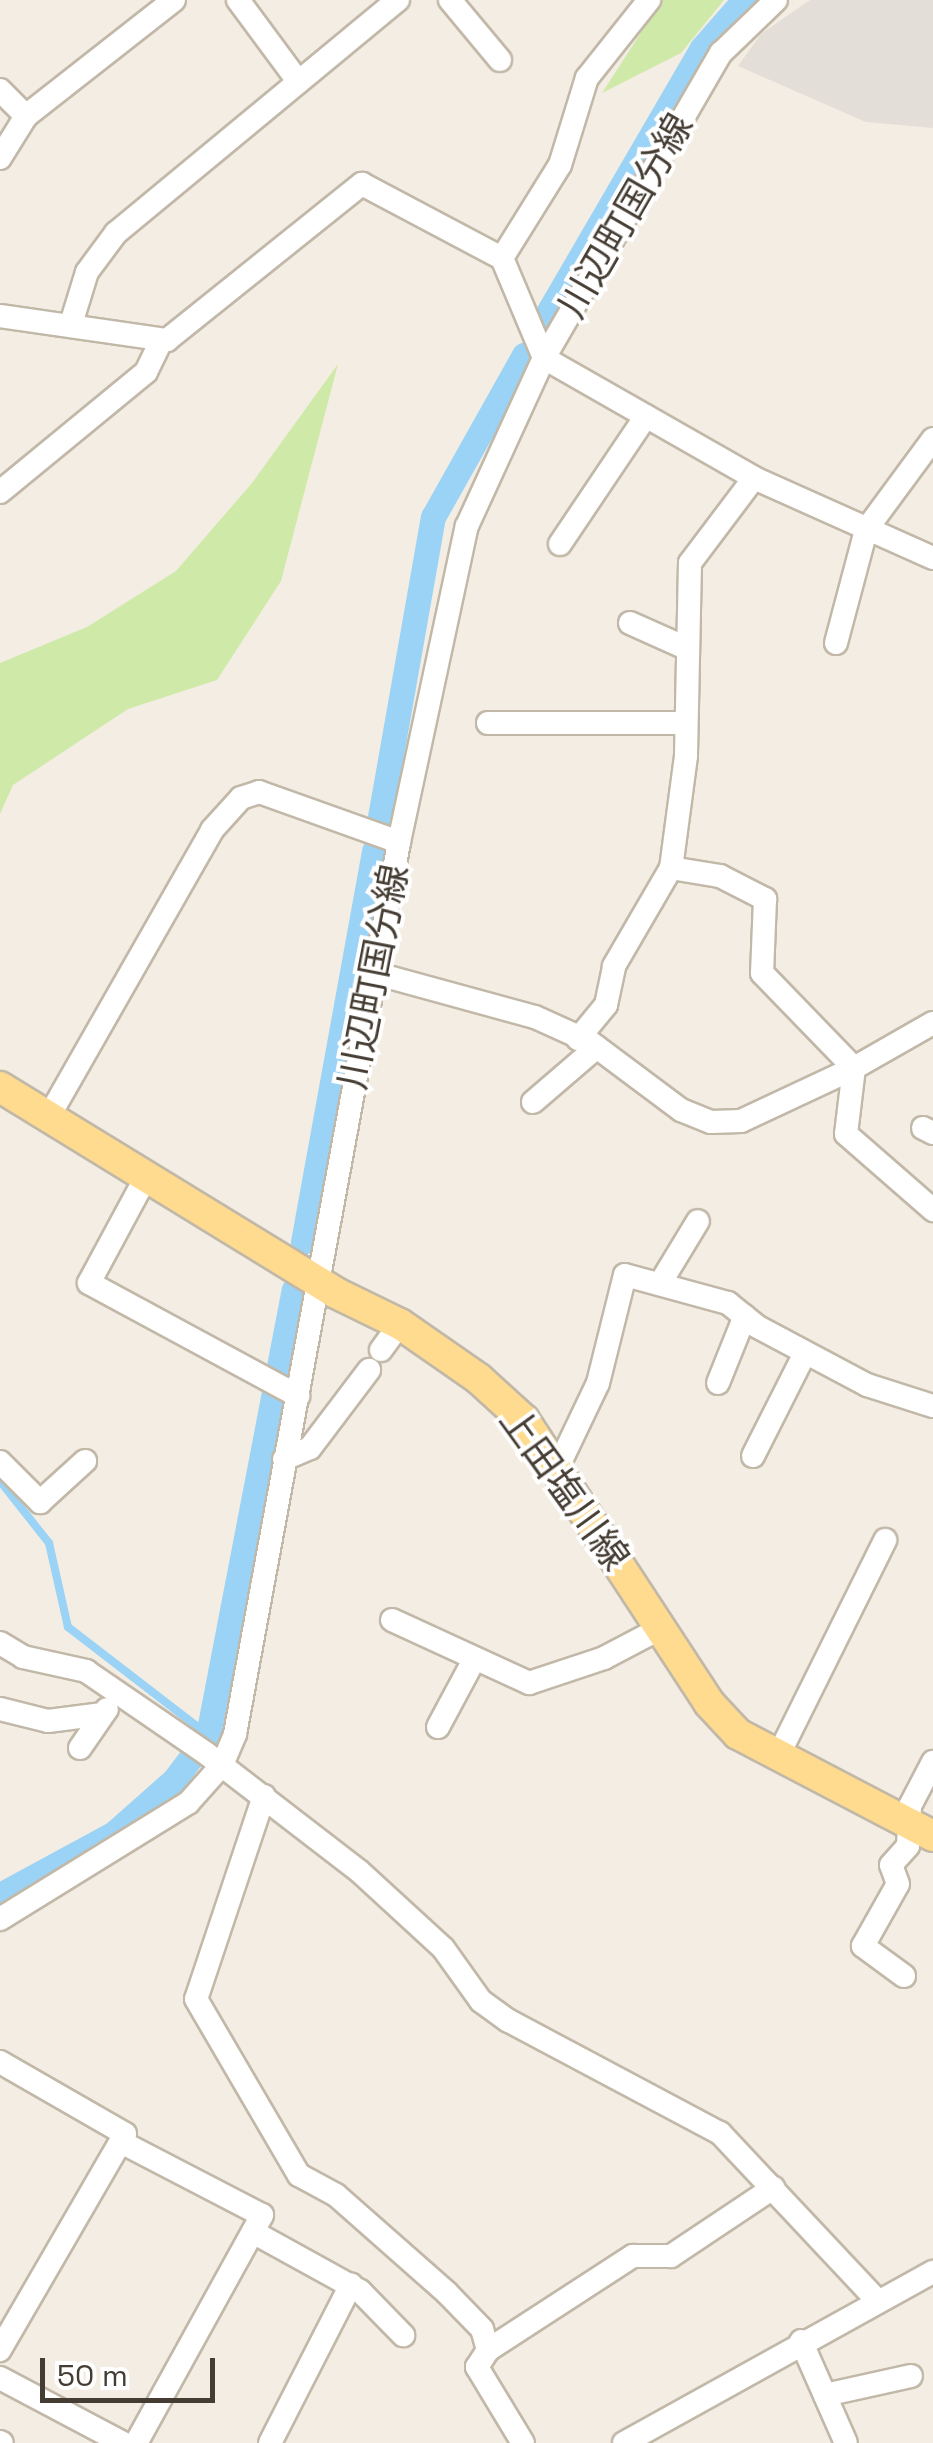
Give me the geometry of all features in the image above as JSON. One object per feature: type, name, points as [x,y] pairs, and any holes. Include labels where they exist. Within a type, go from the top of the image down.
[{"type":"main road","name":"上田塩川線","points":[[0,1087],[145,1179],[400,1324],[524,1420],[709,1704],[738,1734],[922,1831]]},
{"type":"street","points":[[0,158],[26,116],[174,0]]},
{"type":"street","points":[[238,0],[298,80]]},
{"type":"street","points":[[72,324],[87,272],[116,233],[398,0]]},
{"type":"street","points":[[450,0],[500,60]]},
{"type":"street","points":[[502,258],[560,165],[587,78],[649,0]]},
{"type":"street","name":"川辺町国分線","points":[[0,1918],[145,1835],[248,1692],[284,1459],[374,973],[467,526],[544,358],[721,53],[776,0]]},
{"type":"street","points":[[0,90],[26,116]]},
{"type":"street","points":[[0,316],[72,324],[161,341],[180,335],[362,184],[502,258],[544,358],[754,478],[933,558]]},
{"type":"street","points":[[0,492],[146,372],[161,341]]},
{"type":"street","points":[[560,544],[646,416]]},
{"type":"street","points":[[836,643],[866,530],[933,439]]},
{"type":"street","points":[[533,1102],[587,1043],[606,1005],[614,966],[671,868],[685,723],[690,563],[754,478]]},
{"type":"street","points":[[630,624],[686,648]]},
{"type":"street","points":[[488,722],[685,723]]},
{"type":"street","points":[[48,1118],[212,830],[241,798],[259,792],[399,842]]},
{"type":"street","points":[[671,868],[720,876],[765,899],[762,973],[854,1068]]},
{"type":"street","points":[[374,973],[535,1017],[587,1043],[681,1110],[712,1122],[741,1121],[854,1068],[933,1024]]},
{"type":"street","points":[[854,1068],[846,1134],[933,1210]]},
{"type":"street","points":[[145,1179],[88,1284],[298,1396]]},
{"type":"street","points":[[661,1282],[698,1221]]},
{"type":"street","points":[[557,1469],[598,1383],[625,1275],[728,1303],[805,1353],[867,1385],[933,1406]]},
{"type":"street","points":[[718,1384],[745,1316]]},
{"type":"street","points":[[284,1459],[310,1448],[400,1324]]},
{"type":"street","points":[[752,1456],[805,1353]]},
{"type":"street","points":[[0,1462],[40,1502],[85,1461]]},
{"type":"street","points":[[779,1754],[885,1540]]},
{"type":"street","points":[[392,1620],[530,1683],[592,1664],[661,1628]]},
{"type":"street","points":[[0,1643],[23,1656],[86,1671],[110,1704],[207,1754],[264,1796],[443,1948],[481,2001],[720,2133],[877,2300]]},
{"type":"street","points":[[438,1726],[474,1660]]},
{"type":"street","points":[[0,1709],[48,1722],[110,1704]]},
{"type":"street","points":[[80,1748],[110,1704]]},
{"type":"street","points":[[904,1976],[862,1946],[898,1884],[891,1865],[922,1831],[910,1806],[933,1762]]},
{"type":"street","points":[[264,1796],[196,2000],[299,2175],[336,2195],[448,2292],[482,2329],[488,2350]]},
{"type":"street","points":[[0,2062],[125,2134],[0,2350]]},
{"type":"street","points":[[121,2142],[262,2215],[136,2443]]},
{"type":"street","points":[[523,2443],[477,2367],[488,2350],[633,2256],[672,2256],[772,2188]]},
{"type":"street","points":[[253,2232],[351,2285],[403,2335]]},
{"type":"street","points":[[624,2443],[801,2340],[933,2272]]},
{"type":"street","points":[[270,2443],[351,2285]]},
{"type":"street","points":[[801,2340],[846,2443]]},
{"type":"street","points":[[825,2396],[912,2376]]},
{"type":"street","points":[[0,2378],[123,2443]]},
{"type":"shaded area","points":[[810,0],[933,0],[933,128],[866,122],[738,66],[761,34]]},
{"type":"green space","points":[[662,0],[724,0],[681,53],[602,93]]},
{"type":"green space","points":[[338,364],[281,581],[217,680],[128,709],[13,785],[0,814],[0,663],[87,627],[176,571],[252,483]]},
{"type":"waterway","points":[[546,316],[702,48],[744,0]]},
{"type":"waterway","points":[[380,817],[433,517],[524,355]]},
{"type":"waterway","points":[[303,1242],[374,850]]},
{"type":"waterway","points":[[0,1895],[114,1833],[174,1780],[208,1735],[294,1290]]},
{"type":"waterway","points":[[0,1481],[49,1543],[68,1627],[208,1735]]}]
